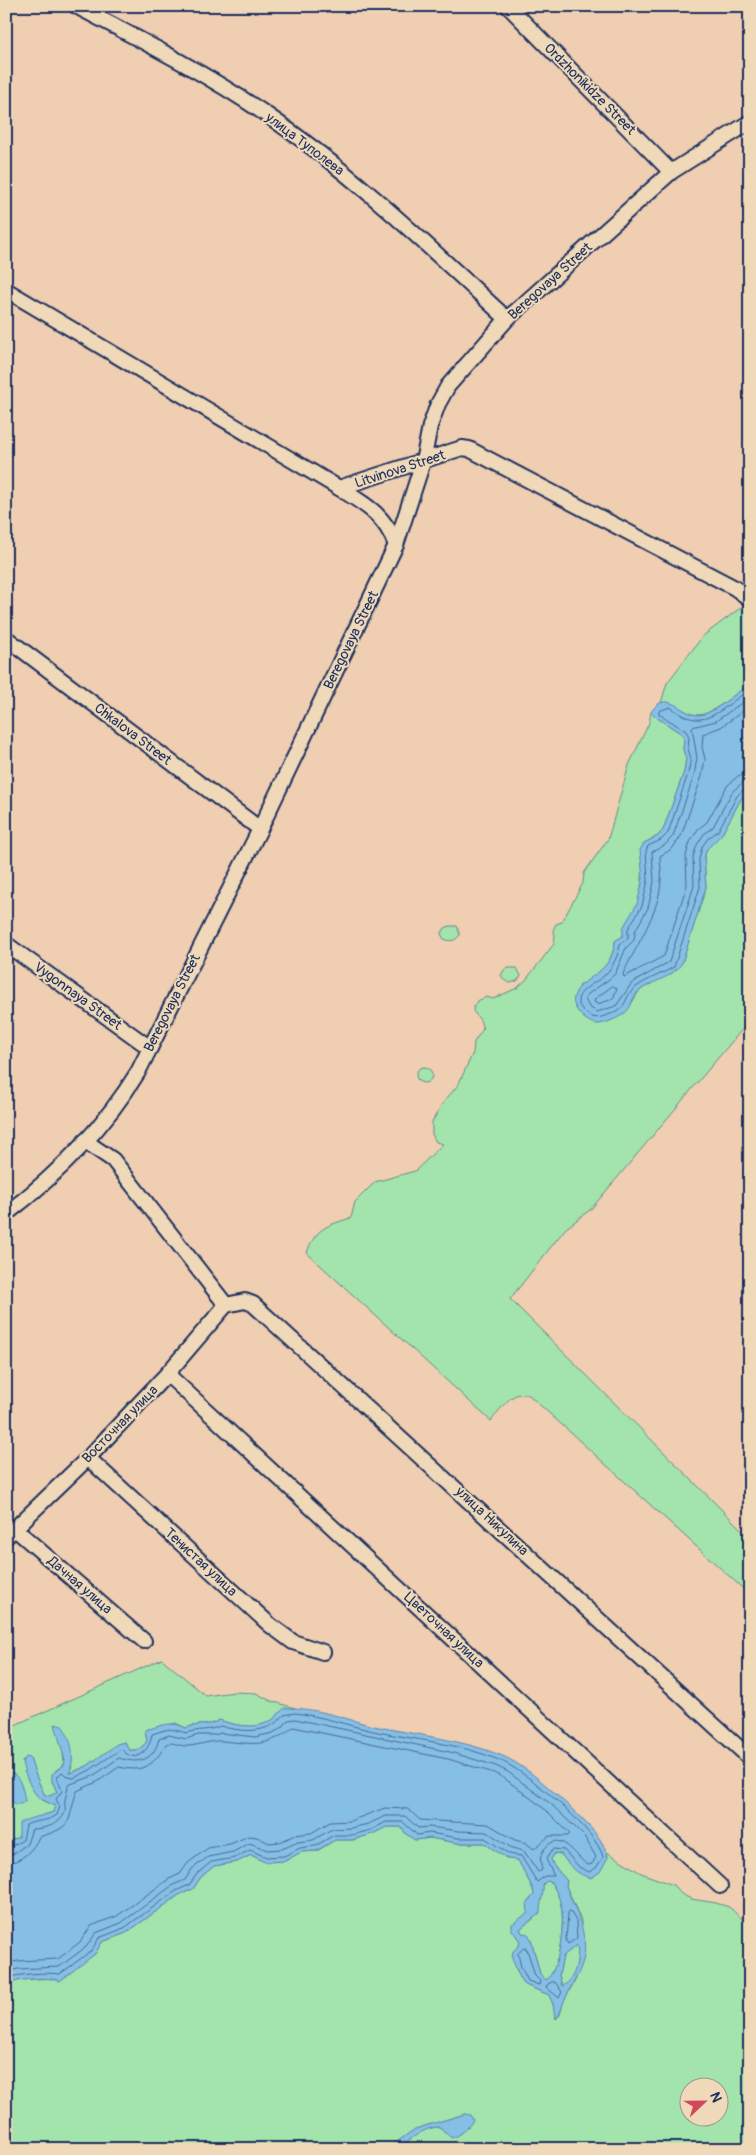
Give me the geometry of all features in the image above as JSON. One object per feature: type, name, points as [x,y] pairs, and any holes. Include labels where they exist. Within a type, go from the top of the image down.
[{"type":"street","name":"улица Туполева","points":[[76,6],[230,91],[281,125],[350,177],[507,319]]},
{"type":"street","name":"Ordzhonikidze Street","points":[[508,6],[671,172]]},
{"type":"street","name":"Beregovaya Street","points":[[6,1214],[53,1174],[85,1141],[132,1083],[260,829],[396,545],[423,462],[430,426],[438,404],[448,386],[507,319],[671,172],[750,122]]},
{"type":"street","name":"Litvinova Street","points":[[6,290],[339,488],[462,448],[476,451],[735,588],[750,599]]},
{"type":"street","points":[[339,488],[373,510],[391,531],[396,545]]},
{"type":"street","name":"Chkalova Street","points":[[6,638],[260,829]]},
{"type":"street","name":"Vygonnaya Street","points":[[6,944],[150,1048]]},
{"type":"street","points":[[85,1141],[113,1160],[226,1305]]},
{"type":"street","name":"улица Никулина","points":[[226,1305],[245,1301],[253,1304],[750,1758]]},
{"type":"street","name":"Восточная улица","points":[[11,1533],[88,1458],[167,1374],[226,1305]]},
{"type":"street","name":"Цветочная улица","points":[[167,1374],[720,1886]]},
{"type":"street","name":"Тенистая улица","points":[[88,1458],[270,1625],[293,1642],[323,1652]]},
{"type":"street","name":"Дачная улица","points":[[11,1533],[144,1641]]},
{"type":"green space","points":[[743,606],[750,608],[750,685],[704,714],[693,714],[672,704],[661,703],[667,683],[703,636]]},
{"type":"green space","points":[[651,712],[682,734],[684,738],[683,750],[686,758],[684,772],[663,830],[658,836],[644,843],[642,882],[639,897],[637,905],[624,927],[623,936],[615,941],[611,956],[603,968],[579,986],[630,1006],[639,991],[682,963],[706,887],[704,858],[707,849],[722,834],[741,799],[750,789],[750,1020],[591,1209],[565,1229],[510,1299],[750,1538],[750,1595],[529,1395],[523,1394],[512,1397],[502,1406],[491,1421],[307,1253],[314,1238],[323,1229],[351,1218],[355,1202],[375,1182],[415,1171],[443,1144],[436,1142],[432,1134],[432,1122],[442,1104],[458,1085],[473,1053],[474,1042],[483,1029],[480,1020],[473,1011],[474,1005],[481,999],[487,997],[493,999],[517,988],[526,980],[554,944],[555,935],[553,930],[556,924],[562,922],[583,883],[584,873],[608,839],[629,765],[649,723]]},
{"type":"green space","points":[[457,926],[460,935],[451,941],[444,939],[441,934],[445,928]]},
{"type":"green space","points":[[517,968],[521,976],[517,981],[510,983],[504,980],[501,975],[505,969]]},
{"type":"green space","points":[[421,1067],[427,1067],[432,1072],[430,1081],[421,1083],[416,1078],[416,1072]]},
{"type":"green space","points":[[162,1659],[206,1696],[234,1692],[256,1693],[271,1701],[295,1708],[282,1711],[269,1722],[257,1726],[237,1725],[219,1720],[211,1724],[186,1728],[176,1723],[145,1730],[147,1741],[140,1749],[129,1750],[125,1742],[118,1744],[87,1766],[68,1774],[72,1767],[63,1752],[64,1765],[56,1770],[52,1781],[57,1792],[50,1796],[45,1795],[43,1792],[30,1758],[24,1772],[38,1796],[55,1806],[53,1812],[36,1818],[20,1828],[19,1837],[11,1840],[6,1846],[6,1729]]},
{"type":"green space","points":[[387,1827],[401,1827],[406,1834],[415,1840],[430,1838],[457,1843],[484,1843],[508,1859],[518,1860],[533,1889],[534,1895],[528,1913],[523,1917],[516,1936],[520,1941],[516,1969],[523,1984],[549,1995],[556,2019],[560,2015],[564,2000],[576,1979],[581,1920],[566,1886],[567,1881],[553,1865],[551,1859],[555,1853],[561,1854],[567,1862],[608,1857],[607,1852],[641,1873],[673,1885],[681,1894],[691,1899],[729,1907],[750,1926],[750,2149],[394,2149],[416,2134],[428,2129],[440,2127],[446,2134],[465,2114],[415,2129],[387,2149],[6,2149],[6,1985],[20,1980],[53,1978],[95,1954],[102,1942],[126,1933],[179,1895],[193,1889],[201,1877],[214,1866],[237,1862],[251,1855],[265,1862],[285,1861],[301,1852],[317,1851],[335,1840],[353,1840]]},
{"type":"green space","points":[[547,1881],[551,1882],[558,1897],[562,1919],[560,1949],[551,1975],[546,1980],[540,1974],[531,1939],[522,1933],[520,1929],[535,1917],[543,1884]]},
{"type":"green space","points":[[578,1944],[574,1974],[562,1986],[559,1975],[563,1956]]},
{"type":"water","points":[[750,685],[750,789],[741,799],[722,834],[707,849],[704,858],[706,887],[682,963],[673,973],[638,992],[634,996],[629,1009],[621,1016],[603,1023],[591,1023],[577,1010],[574,1004],[574,997],[577,990],[608,962],[613,953],[615,941],[623,936],[623,928],[637,904],[643,879],[640,850],[644,843],[658,836],[663,830],[684,772],[686,758],[683,750],[684,738],[682,734],[651,712],[657,705],[669,702],[693,714],[705,714]]},
{"type":"water","points":[[285,1708],[319,1711],[374,1726],[454,1741],[500,1755],[520,1765],[540,1780],[595,1833],[603,1844],[608,1857],[600,1872],[591,1878],[577,1872],[561,1854],[555,1853],[551,1859],[553,1865],[567,1881],[566,1886],[581,1924],[585,1944],[580,1969],[555,2019],[553,2004],[549,1995],[523,1984],[512,1959],[513,1951],[519,1946],[520,1941],[512,1930],[512,1924],[528,1913],[527,1902],[534,1895],[533,1889],[518,1860],[508,1859],[484,1843],[457,1843],[430,1838],[415,1840],[406,1834],[401,1827],[387,1827],[352,1840],[335,1840],[316,1851],[301,1852],[285,1861],[265,1862],[251,1855],[237,1862],[214,1866],[201,1877],[193,1889],[179,1895],[126,1933],[102,1942],[95,1954],[60,1981],[55,1979],[33,1979],[17,1981],[6,1985],[6,1846],[11,1840],[19,1837],[19,1823],[53,1812],[55,1806],[40,1798],[31,1787],[22,1762],[26,1757],[30,1758],[45,1795],[50,1796],[57,1792],[52,1781],[52,1774],[64,1765],[65,1761],[55,1724],[62,1726],[71,1743],[72,1762],[69,1774],[87,1766],[117,1744],[125,1742],[129,1750],[140,1748],[147,1741],[145,1730],[170,1724],[186,1728],[211,1724],[219,1720],[238,1725],[258,1725],[272,1720]],"holes":[[[547,1881],[551,1882],[558,1897],[562,1919],[557,1959],[551,1975],[546,1980],[540,1974],[531,1939],[528,1934],[522,1933],[520,1929],[540,1913],[543,1884]],[[577,1945],[576,1968],[571,1979],[562,1986],[559,1975],[563,1956]]]},
{"type":"water","points":[[12,1773],[18,1779],[23,1789],[25,1801],[21,1804],[15,1804],[10,1798],[6,1778]]},
{"type":"water","points":[[465,2114],[470,2115],[473,2120],[464,2131],[455,2137],[451,2138],[440,2127],[432,2128],[394,2148],[387,2149],[415,2129]]}]
